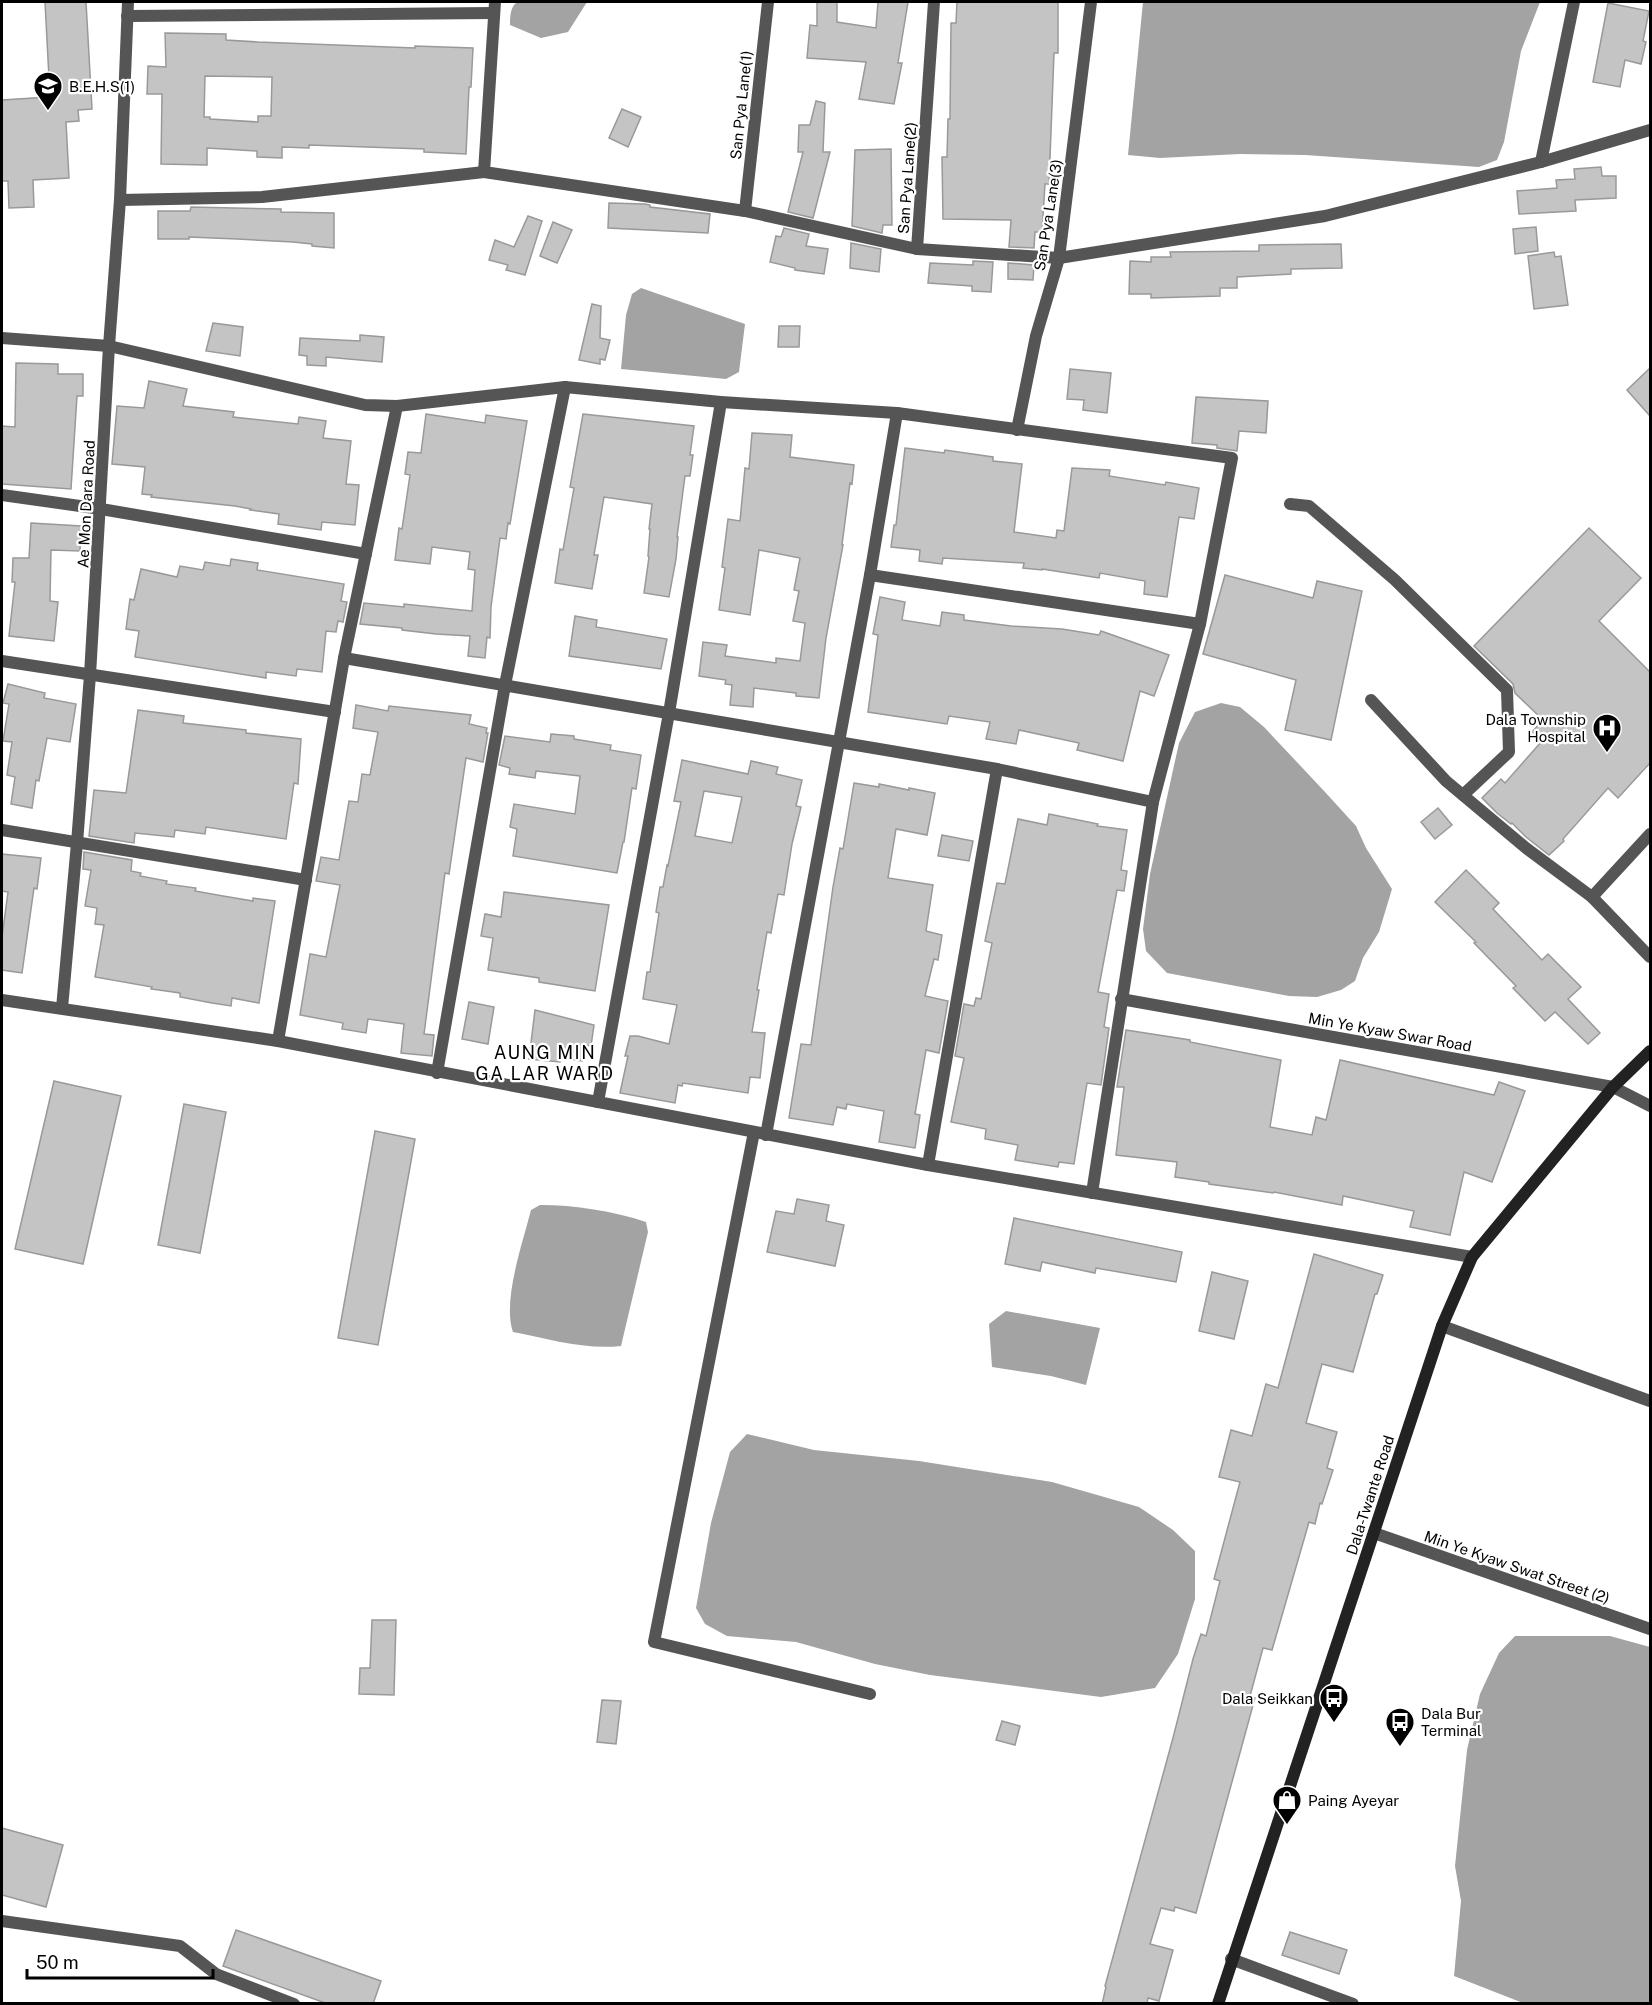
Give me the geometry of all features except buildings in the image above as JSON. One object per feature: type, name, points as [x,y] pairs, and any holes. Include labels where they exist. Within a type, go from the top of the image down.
[{"type":"main road","name":"Dala-Twante Road","points":[[1218,2004],[1231,1959],[1443,1326],[1472,1257],[1612,1088],[1650,1051]]},
{"type":"street","name":"Ae Mon Dara Road","points":[[62,1008],[77,843],[101,509],[109,346],[120,200],[128,2]]},
{"type":"street","name":"San Pya Lane(1)","points":[[745,211],[768,2]]},
{"type":"street","name":"San Pya Lane(2)","points":[[934,2],[917,249],[1059,258],[1325,216],[1541,162],[1650,130]]},
{"type":"street","name":"San Pya Lane(3)","points":[[1017,430],[1036,336],[1059,258],[1091,2]]},
{"type":"street","points":[[1541,162],[1574,2]]},
{"type":"street","points":[[128,16],[494,7],[484,172]]},
{"type":"street","points":[[120,200],[262,197],[484,172],[745,211],[917,249]]},
{"type":"street","points":[[2,339],[109,346],[364,405],[397,405],[565,387],[721,402],[897,413],[1232,459],[1200,624],[1153,801],[1092,1193]]},
{"type":"street","points":[[437,1073],[505,685],[565,387]]},
{"type":"street","points":[[598,1102],[669,713],[721,402]]},
{"type":"street","points":[[278,1041],[344,658],[397,405]]},
{"type":"street","points":[[870,1694],[654,1642],[839,742],[897,413]]},
{"type":"street","points":[[2,495],[101,509],[366,554]]},
{"type":"street","points":[[1290,504],[1309,506],[1395,580],[1507,690],[1509,752],[1463,795]]},
{"type":"street","points":[[870,575],[1200,624]]},
{"type":"street","points":[[344,658],[839,742],[1153,801]]},
{"type":"street","points":[[2,661],[334,712]]},
{"type":"street","points":[[1371,700],[1446,781],[1526,848],[1592,897],[1650,957]]},
{"type":"street","points":[[928,1166],[997,770]]},
{"type":"street","points":[[2,830],[306,880]]},
{"type":"street","points":[[1592,897],[1650,834]]},
{"type":"street","name":"Min Ye Kyaw Swar Road","points":[[1121,999],[1612,1088],[1650,1106]]},
{"type":"street","points":[[2,1000],[278,1041],[928,1166],[1472,1257]]},
{"type":"street","points":[[1443,1326],[1650,1401]]},
{"type":"street","name":"Min Ye Kyaw Swat Street (2)","points":[[1374,1533],[1650,1629]]},
{"type":"street","points":[[2,1921],[180,1946],[216,1974],[294,2004]]},
{"type":"street","points":[[1231,1959],[1353,2004]]},
{"type":"shaded area","points":[[517,2],[587,2],[568,32],[541,38],[510,25],[510,15]]},
{"type":"shaded area","points":[[1143,2],[1540,2],[1521,51],[1504,142],[1497,160],[1479,167],[1305,155],[1240,154],[1160,158],[1128,155]]},
{"type":"shaded area","points":[[641,288],[745,324],[739,372],[726,379],[621,369],[626,315],[632,294]]},
{"type":"shaded area","points":[[1221,703],[1240,707],[1264,727],[1325,792],[1356,826],[1366,848],[1392,889],[1379,932],[1363,958],[1355,981],[1341,990],[1317,997],[1289,996],[1167,973],[1146,951],[1143,929],[1150,874],[1179,743],[1195,712]]},
{"type":"shaded area","points":[[540,1205],[594,1209],[646,1222],[648,1232],[621,1346],[580,1345],[513,1332],[510,1304],[515,1271],[531,1210]]},
{"type":"shaded area","points":[[1006,1311],[1100,1328],[1086,1385],[1051,1376],[992,1367],[989,1324]]},
{"type":"shaded area","points":[[747,1434],[814,1450],[919,1461],[1052,1482],[1139,1507],[1173,1530],[1195,1551],[1195,1599],[1178,1654],[1155,1688],[1101,1697],[930,1675],[875,1664],[796,1642],[727,1636],[705,1624],[696,1608],[711,1523],[730,1452]]},
{"type":"shaded area","points":[[1515,1636],[1610,1636],[1650,1647],[1650,2003],[1523,2003],[1454,1976],[1461,1901],[1455,1866],[1467,1750],[1480,1694],[1499,1653]]},
{"type":"place","name":"B.E.H.S(1)","points":[[48,112]]},
{"type":"place","name":"Dala Township Hospital","points":[[1607,754]]},
{"type":"place","name":"Dala Seikkan","points":[[1334,1724]]},
{"type":"place","name":"Dala Bur Terminal","points":[[1400,1748]]},
{"type":"place","name":"Paing Ayeyar","points":[[1287,1826]]},
{"type":"district","name":"AUNG MIN GA LAR WARD","points":[[545,1062]]}]
